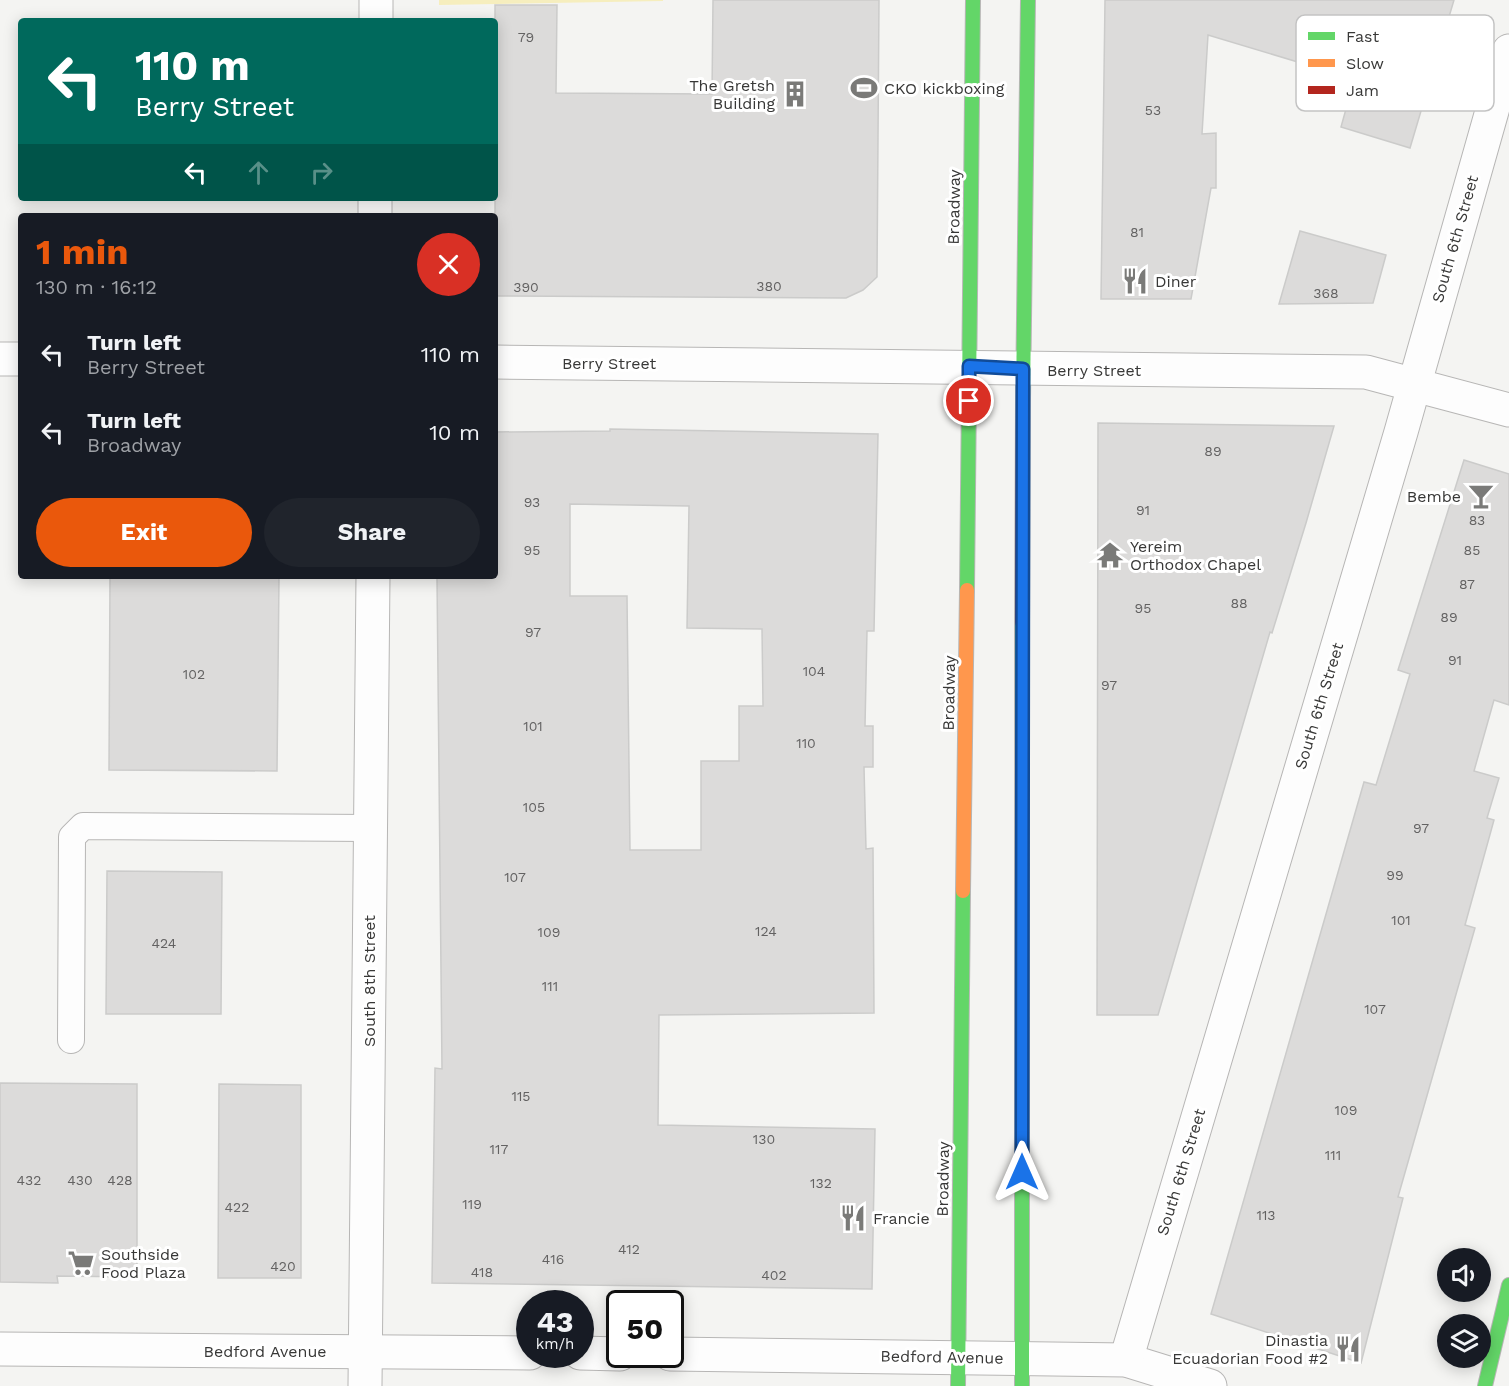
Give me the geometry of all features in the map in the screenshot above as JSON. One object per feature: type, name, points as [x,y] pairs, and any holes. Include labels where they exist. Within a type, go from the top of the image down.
[{"type":"main road","name":"Broadway","points":[[958,1372],[973,0]]},
{"type":"main road","points":[[1022,1372],[1023,369],[1028,0]]},
{"type":"main road","points":[[1485,1386],[1509,1285]]},
{"type":"street","points":[[376,0],[376,18]]},
{"type":"street","name":"South 6th Street","points":[[1494,104],[1509,51]]},
{"type":"street","name":"South 6th Street","points":[[1126,1360],[1415,383],[1492,111]]},
{"type":"street","points":[[0,358],[18,359]]},
{"type":"street","name":"Berry Street","points":[[498,362],[1366,372],[1415,383],[1509,410]]},
{"type":"street","name":"South 8th Street","points":[[365,1386],[372,579]]},
{"type":"street","name":"Bedford Avenue","points":[[0,1349],[516,1353]]},
{"type":"street","name":"Bedford Avenue","points":[[684,1355],[958,1372],[1022,1372],[1126,1360],[1210,1386]]},
{"type":"lane","points":[[71,1040],[72,837],[83,826],[370,828]]},
{"type":"shaded area","points":[[439,0],[663,0],[663,1],[439,5]]},
{"type":"building","points":[[713,0],[879,0],[877,277],[863,290],[846,298],[498,296],[498,213],[495,213],[495,201],[498,201],[498,18],[495,18],[495,5],[557,5],[556,93],[712,94]]},
{"type":"building","points":[[1105,0],[1454,0],[1450,15],[1296,15],[1296,61],[1208,35],[1202,134],[1216,133],[1216,188],[1211,188],[1191,299],[1101,299]]},
{"type":"building","points":[[1345,111],[1421,111],[1410,148],[1341,127]]},
{"type":"building","points":[[1300,231],[1386,255],[1373,303],[1279,304]]},
{"type":"building","points":[[1098,423],[1334,426],[1272,633],[1270,632],[1158,1015],[1097,1015]]},
{"type":"building","points":[[610,429],[878,434],[874,631],[867,631],[865,726],[873,726],[873,767],[864,767],[866,849],[873,848],[874,1013],[659,1015],[658,1125],[875,1129],[872,1289],[432,1283],[435,1068],[442,1069],[437,579],[498,579],[498,432],[610,431]],"holes":[[[570,504],[689,506],[687,628],[762,629],[763,706],[739,706],[739,761],[701,761],[701,850],[630,850],[627,596],[570,596]]]},
{"type":"building","points":[[1464,460],[1509,474],[1509,705],[1494,700],[1474,771],[1499,778],[1487,818],[1494,820],[1465,925],[1475,928],[1398,1197],[1403,1198],[1361,1363],[1211,1314],[1364,782],[1376,785],[1410,674],[1398,670]]},
{"type":"building","points":[[110,579],[279,579],[277,771],[109,770]]},
{"type":"building","points":[[107,871],[222,872],[221,1014],[106,1014]]},
{"type":"building","points":[[0,1083],[137,1084],[137,1277],[57,1276],[58,1283],[0,1282]]},
{"type":"building","points":[[219,1084],[301,1085],[301,1278],[218,1278]]},
{"type":"traffic: fast","points":[[967,590],[973,0]]},
{"type":"traffic: fast","points":[[1023,399],[1028,0]]},
{"type":"traffic: fast","points":[[1022,622],[1022,1386]]},
{"type":"traffic: fast","points":[[958,1386],[963,891]]},
{"type":"traffic: fast","points":[[1485,1386],[1509,1285]]},
{"type":"traffic: slow","points":[[963,891],[967,590]]},
{"type":"traffic: jam","points":[[1022,622],[1023,399]]},
{"type":"place","name":"CKO kickboxing","points":[[864,88]]},
{"type":"place","name":"The Gretsh Building","points":[[795,94]]},
{"type":"place","name":"Diner","points":[[1135,281]]},
{"type":"place","name":"Bembe","points":[[1481,496]]},
{"type":"place","name":"Yereim Orthodox Chapel","points":[[1110,555]]},
{"type":"place","name":"Francie","points":[[853,1218]]},
{"type":"place","name":"Southside Food Plaza","points":[[81,1263]]},
{"type":"place","name":"Dinastia Ecuadorian Food #2","points":[[1348,1349]]},
{"type":"route","points":[[969,401],[969,366],[1023,369],[1022,1172]]}]
